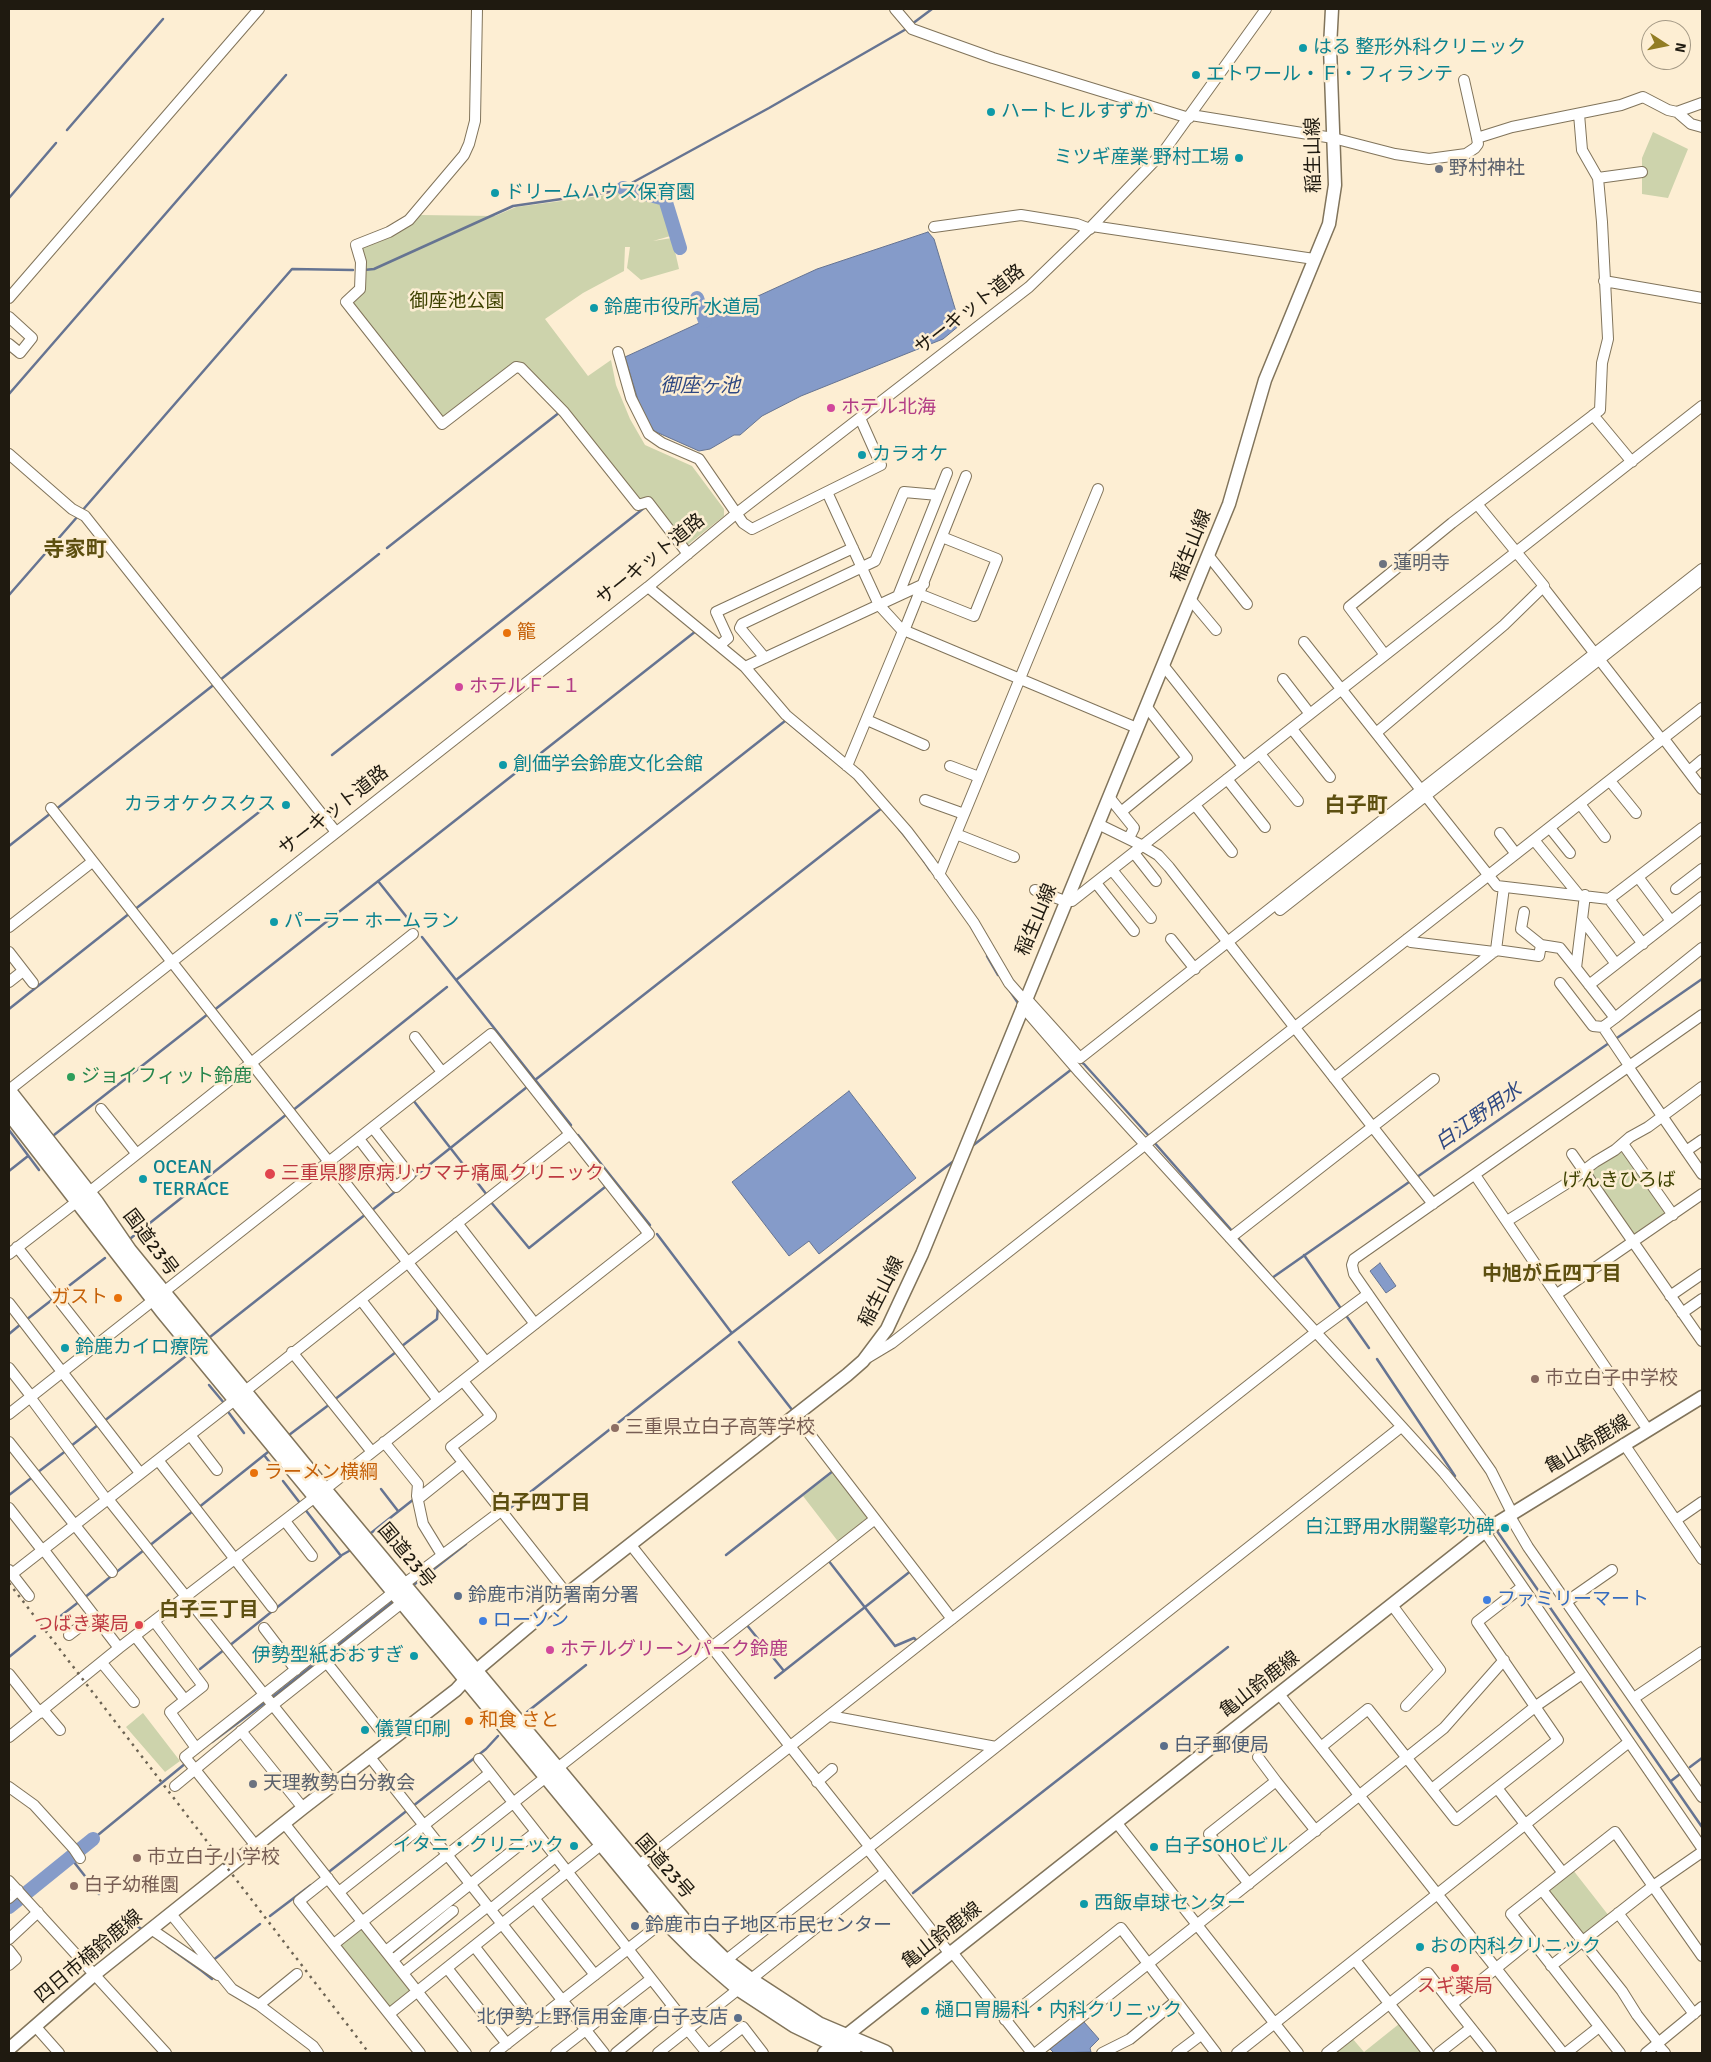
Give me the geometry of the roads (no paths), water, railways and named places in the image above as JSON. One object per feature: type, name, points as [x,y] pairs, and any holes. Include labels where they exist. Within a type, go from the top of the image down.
[{"type":"highway","name":"国道23号","points":[[9,1091],[83,1197],[158,1296],[240,1396],[311,1500],[403,1592],[632,1871],[666,1920],[697,1952],[745,1984],[794,2025],[853,2053]]},
{"type":"highway","name":"国道23号","points":[[9,1112],[83,1197]]},
{"type":"highway","name":"国道23号","points":[[550,1773],[602,1844],[725,1961],[745,1984]]},
{"type":"highway","name":"国道23号","points":[[835,2045],[885,2053]]},
{"type":"main road","name":"稲生山線","points":[[471,1675],[567,1594],[864,1359],[887,1329],[902,1299],[1024,1001],[1069,901],[1108,797],[1229,504],[1265,380],[1329,224],[1334,196],[1330,47],[1332,9]]},
{"type":"main road","name":"亀山鈴鹿線","points":[[835,2045],[1487,1530],[1702,1397]]},
{"type":"main road","name":"四日市楠鈴鹿線","points":[[9,2049],[95,1974],[369,1756],[456,1690],[471,1675]]},
{"type":"street","points":[[9,298],[259,9]]},
{"type":"street","points":[[477,9],[475,121],[464,156],[410,220],[389,232],[356,244],[361,262],[360,289],[346,302],[442,424],[516,367],[521,368],[564,412],[638,505],[648,502],[688,554]]},
{"type":"street","points":[[895,9],[909,25],[993,58],[1190,116],[1333,138],[1395,154],[1429,159],[1472,151],[1478,144],[1464,80]]},
{"type":"street","name":"サーキット道路","points":[[9,1091],[648,587],[737,513],[1029,287],[1091,228],[1164,151],[1266,9]]},
{"type":"street","points":[[1477,138],[1522,125],[1621,105],[1642,96],[1668,110],[1677,112],[1691,124],[1702,127]]},
{"type":"street","points":[[1677,112],[1702,103]]},
{"type":"street","points":[[1385,655],[1349,607],[1477,504],[1600,410],[1602,363],[1608,340],[1598,178],[1582,150],[1578,114]]},
{"type":"street","points":[[1598,178],[1642,172]]},
{"type":"street","points":[[934,227],[1021,215],[1091,228],[1314,259]]},
{"type":"street","points":[[1604,281],[1702,298]]},
{"type":"street","points":[[9,317],[32,338],[20,353],[9,344]]},
{"type":"street","points":[[618,352],[631,398],[649,434],[662,443],[699,459],[743,522],[752,529],[881,465],[860,418]]},
{"type":"street","points":[[1035,890],[1069,901],[1096,883],[1702,406]]},
{"type":"street","points":[[1593,415],[1632,462]]},
{"type":"street","points":[[9,454],[79,513],[336,832]]},
{"type":"street","points":[[898,596],[947,473]]},
{"type":"street","points":[[847,766],[924,584],[966,476]]},
{"type":"street","points":[[938,875],[1098,489]]},
{"type":"street","points":[[827,492],[879,605],[904,631],[1137,728]]},
{"type":"street","points":[[765,658],[740,628],[742,624],[875,561],[904,492],[938,495]]},
{"type":"street","points":[[1477,504],[1702,789]]},
{"type":"street","points":[[919,594],[974,616],[998,559],[942,536]]},
{"type":"street","points":[[720,645],[728,638],[716,612],[853,548]]},
{"type":"street","points":[[1208,555],[1248,604]]},
{"type":"street","points":[[1024,1001],[1080,1058],[1423,794],[1597,656],[1702,569]]},
{"type":"street","points":[[1597,656],[1702,579]]},
{"type":"street","points":[[745,666],[924,584]]},
{"type":"street","points":[[648,587],[745,666],[786,715],[858,775],[907,831],[968,914],[1009,983],[1069,1060],[1149,1141],[1400,1427],[1444,1473],[1487,1530],[1522,1587],[1702,1850],[1551,1966]]},
{"type":"street","points":[[1376,733],[1504,625],[1542,587]]},
{"type":"street","points":[[1190,598],[1216,630]]},
{"type":"street","points":[[1304,642],[1497,886],[1609,900],[1642,944]]},
{"type":"street","points":[[1163,665],[1243,766]]},
{"type":"street","points":[[1283,679],[1310,714]]},
{"type":"street","points":[[1121,812],[1187,758],[1146,706]]},
{"type":"street","points":[[864,1359],[892,1343],[1702,708]]},
{"type":"street","points":[[867,720],[924,746]]},
{"type":"street","points":[[1292,729],[1330,778]]},
{"type":"street","points":[[1260,754],[1298,801]]},
{"type":"street","points":[[1688,771],[1702,760]]},
{"type":"street","points":[[950,766],[979,777]]},
{"type":"street","points":[[1227,779],[1265,827]]},
{"type":"street","points":[[1610,781],[1636,813]]},
{"type":"street","points":[[1108,797],[1134,828],[1129,838]]},
{"type":"street","points":[[925,800],[964,814]]},
{"type":"street","points":[[1580,804],[1605,837]]},
{"type":"street","points":[[1194,805],[1232,852]]},
{"type":"street","points":[[53,811],[486,1362]]},
{"type":"street","points":[[1098,824],[1143,846],[1158,855],[1170,867],[1433,1204]]},
{"type":"street","points":[[1550,828],[1570,853]]},
{"type":"street","points":[[1609,900],[1702,828]]},
{"type":"street","points":[[1500,833],[1516,854]]},
{"type":"street","points":[[956,834],[1014,857]]},
{"type":"street","points":[[1534,840],[1581,895],[1582,919],[1576,968]]},
{"type":"street","points":[[1134,853],[1156,881]]},
{"type":"street","points":[[9,927],[92,862]]},
{"type":"street","points":[[1676,889],[1702,869]]},
{"type":"street","points":[[1112,870],[1151,918]]},
{"type":"street","points":[[1638,877],[1671,921]]},
{"type":"street","points":[[1096,883],[1134,931]]},
{"type":"street","points":[[1334,1078],[1495,951],[1504,887]]},
{"type":"street","points":[[1589,985],[1702,897]]},
{"type":"street","points":[[1524,912],[1521,929],[1541,945],[1560,948],[1615,1018]]},
{"type":"street","points":[[1582,919],[1616,964]]},
{"type":"street","points":[[95,1346],[56,1296],[13,1250],[83,1197],[250,1062],[414,934]]},
{"type":"street","points":[[1171,939],[1195,969]]},
{"type":"street","points":[[1408,939],[1411,942],[1539,956],[1541,945]]},
{"type":"street","points":[[1560,983],[1593,1026],[1602,1027],[1702,948]]},
{"type":"street","points":[[9,952],[33,983]]},
{"type":"street","points":[[9,982],[23,971]]},
{"type":"street","points":[[1702,1018],[1354,1259],[1352,1265],[1354,1274],[1492,1471],[1528,1547],[1702,1797]]},
{"type":"street","points":[[1602,1027],[1702,1174]]},
{"type":"street","points":[[9,1414],[492,1034],[649,1234],[285,1521],[119,1648],[9,1737]]},
{"type":"street","points":[[414,1037],[442,1072]]},
{"type":"street","points":[[1233,1235],[1434,1079]]},
{"type":"street","points":[[1507,1221],[1543,1200],[1661,1115],[1692,1097],[1702,1087]]},
{"type":"street","points":[[101,1109],[136,1153]]},
{"type":"street","points":[[359,1139],[396,1187],[410,1175],[372,1128]]},
{"type":"street","points":[[29,1596],[10,1572],[42,1550],[240,1396],[292,1352],[361,1300],[570,1134]]},
{"type":"street","points":[[1686,1151],[1702,1140]]},
{"type":"street","points":[[1622,1144],[1672,1215]]},
{"type":"street","points":[[1572,1154],[1702,1341]]},
{"type":"street","points":[[1475,1175],[1648,1430]]},
{"type":"street","points":[[1557,1294],[1702,1194]]},
{"type":"street","points":[[457,1223],[535,1324]]},
{"type":"street","points":[[1670,1296],[1702,1274]]},
{"type":"street","points":[[632,1871],[1368,1294]]},
{"type":"street","points":[[1682,1313],[1702,1299]]},
{"type":"street","points":[[361,1300],[438,1400]]},
{"type":"street","points":[[9,1303],[140,1473]]},
{"type":"street","points":[[292,1352],[372,1452]]},
{"type":"street","points":[[9,1368],[107,1499],[335,1783]]},
{"type":"street","points":[[463,1381],[491,1416],[451,1447],[567,1594]]},
{"type":"street","points":[[794,1415],[952,1619]]},
{"type":"street","points":[[725,1961],[1400,1427]]},
{"type":"street","points":[[190,1435],[217,1470]]},
{"type":"street","points":[[9,1442],[112,1572]]},
{"type":"street","points":[[384,1442],[418,1484],[418,1499],[423,1524],[442,1555]]},
{"type":"street","points":[[1624,1444],[1702,1559]]},
{"type":"street","points":[[158,1460],[272,1607]]},
{"type":"street","points":[[418,1499],[463,1463]]},
{"type":"street","points":[[1676,1520],[1702,1502]]},
{"type":"street","points":[[9,1508],[119,1648]]},
{"type":"street","points":[[175,1786],[194,1768],[328,1663],[442,1555],[501,1511]]},
{"type":"street","points":[[334,1944],[512,1802],[875,1519]]},
{"type":"street","points":[[285,1521],[312,1556]]},
{"type":"street","points":[[630,1544],[886,1872],[1005,2020],[1034,2053],[1444,1728],[1504,1660]]},
{"type":"street","points":[[1566,1602],[1612,1570]]},
{"type":"street","points":[[1321,1747],[1368,1709],[1408,1757],[1456,1820],[1558,1740],[1477,1622],[1522,1587]]},
{"type":"street","points":[[256,1846],[185,1757],[296,1670],[403,1592]]},
{"type":"street","points":[[1392,1605],[1440,1670],[1406,1706]]},
{"type":"street","points":[[69,1635],[94,1616]]},
{"type":"street","points":[[154,1621],[202,1686],[170,1712],[196,1748]]},
{"type":"street","points":[[264,1628],[296,1670]]},
{"type":"street","points":[[136,1636],[185,1700]]},
{"type":"street","points":[[1634,1698],[1702,1652]]},
{"type":"street","points":[[102,1663],[134,1702]]},
{"type":"street","points":[[328,1663],[389,1742]]},
{"type":"street","points":[[9,1674],[60,1730]]},
{"type":"street","points":[[1432,1789],[1536,1706],[1582,1674]]},
{"type":"street","points":[[1279,1694],[1436,1895],[1565,2053],[1599,2027]]},
{"type":"street","points":[[830,1716],[996,1746]]},
{"type":"street","points":[[242,1731],[303,1808]]},
{"type":"street","points":[[1237,2053],[1629,1742]]},
{"type":"street","points":[[369,1756],[604,2053]]},
{"type":"street","points":[[1258,1757],[1316,1831]]},
{"type":"street","points":[[479,1759],[708,2053],[743,2027],[763,2053]]},
{"type":"street","points":[[816,1782],[832,1768]]},
{"type":"street","points":[[339,1892],[490,1774]]},
{"type":"street","points":[[1249,1884],[1209,1834],[1276,1781]]},
{"type":"street","points":[[9,1787],[34,1805],[80,1858]]},
{"type":"street","points":[[1497,1788],[1563,1873]]},
{"type":"street","points":[[1116,1822],[1298,2053]]},
{"type":"street","points":[[284,1823],[466,2053]]},
{"type":"street","points":[[386,1950],[536,1832]]},
{"type":"street","points":[[1620,2053],[1511,1914],[1615,1832],[1702,1956]]},
{"type":"street","points":[[389,2014],[602,1844]]},
{"type":"street","points":[[403,1973],[555,1857]]},
{"type":"street","points":[[658,2053],[886,1872]]},
{"type":"street","points":[[327,1876],[299,1901],[420,2053]]},
{"type":"street","points":[[9,1881],[166,2053]]},
{"type":"street","points":[[1542,1890],[1622,1991],[1665,2053]]},
{"type":"street","points":[[9,1898],[21,1893]]},
{"type":"street","points":[[534,1898],[595,1975]]},
{"type":"street","points":[[9,1939],[38,1912]]},
{"type":"street","points":[[393,1960],[453,1912]]},
{"type":"street","points":[[1618,1913],[1698,2010],[1646,2053]]},
{"type":"street","points":[[171,1914],[208,1965]]},
{"type":"street","points":[[495,2053],[666,1920]]},
{"type":"street","points":[[1005,2020],[1121,1928],[1216,2053]]},
{"type":"street","points":[[151,1929],[208,1965],[232,1989],[259,2005],[312,2046],[318,2053]]},
{"type":"street","points":[[1452,2004],[1531,1940]]},
{"type":"street","points":[[474,1946],[534,2023]]},
{"type":"street","points":[[9,1950],[16,1959],[9,1965]]},
{"type":"street","points":[[1355,1960],[1428,2053]]},
{"type":"street","points":[[447,1968],[506,2044]]},
{"type":"street","points":[[1327,2053],[1428,1973],[1491,2053]]},
{"type":"street","points":[[259,2005],[297,1974]]},
{"type":"street","points":[[556,2053],[651,1979]]},
{"type":"street","points":[[1102,2053],[1114,2050],[1130,2039],[1176,2001]]},
{"type":"street","points":[[616,2053],[672,2007]]},
{"type":"street","points":[[36,2027],[59,2053]]},
{"type":"street","points":[[1439,2053],[1471,2028]]},
{"type":"street","points":[[1177,2053],[1201,2035]]},
{"type":"water","name":"御座ヶ池","points":[[928,232],[934,239],[960,325],[943,339],[801,396],[762,416],[740,435],[734,435],[710,449],[699,451],[654,431],[641,410],[625,357],[817,269]]},
{"type":"water","points":[[849,1091],[916,1178],[819,1254],[809,1241],[789,1256],[732,1182]]},
{"type":"water","points":[[1380,1263],[1396,1286],[1386,1293],[1370,1271]]},
{"type":"water","points":[[1084,2022],[1099,2039],[1090,2048],[1091,2052],[1054,2053],[1050,2049]]},
{"type":"waterway","points":[[912,24],[932,9]]},
{"type":"waterway","points":[[67,130],[163,19]]},
{"type":"waterway","points":[[364,270],[374,269],[513,206],[617,191],[769,108],[908,28]]},
{"type":"waterway","points":[[9,394],[286,75]]},
{"type":"waterway","points":[[9,198],[56,143]]},
{"type":"waterway","points":[[623,188],[665,199],[680,248]]},
{"type":"waterway","points":[[81,512],[292,269],[353,270]]},
{"type":"waterway","points":[[697,298],[705,321]]},
{"type":"waterway","points":[[387,548],[560,412]]},
{"type":"waterway","points":[[332,755],[644,508]]},
{"type":"waterway","points":[[9,595],[78,516]]},
{"type":"waterway","points":[[220,680],[379,554]]},
{"type":"waterway","points":[[213,1011],[696,631]]},
{"type":"waterway","points":[[55,810],[216,683]]},
{"type":"waterway","points":[[785,720],[827,755]]},
{"type":"waterway","points":[[456,980],[785,721]]},
{"type":"waterway","points":[[535,1080],[882,808]]},
{"type":"waterway","points":[[134,910],[263,809]]},
{"type":"waterway","points":[[9,846],[51,813]]},
{"type":"waterway","points":[[899,829],[908,840]]},
{"type":"waterway","points":[[922,858],[930,870]]},
{"type":"waterway","points":[[378,881],[413,925]]},
{"type":"waterway","points":[[9,1009],[130,913]]},
{"type":"waterway","points":[[422,937],[571,1125]]},
{"type":"waterway","points":[[987,956],[998,975]]},
{"type":"waterway","name":"白江野用水","points":[[1614,1040],[1702,979]]},
{"type":"waterway","points":[[292,1111],[447,987]]},
{"type":"waterway","points":[[1010,991],[1018,1003]]},
{"type":"waterway","points":[[54,1135],[208,1014]]},
{"type":"waterway","name":"白江野用水","points":[[1417,1177],[1609,1043]]},
{"type":"waterway","points":[[1080,1062],[1084,1064],[1149,1136]]},
{"type":"waterway","points":[[971,1147],[1072,1069]]},
{"type":"waterway","points":[[414,1177],[527,1087],[526,1085]]},
{"type":"waterway","points":[[413,1100],[487,1195]]},
{"type":"waterway","points":[[131,1238],[287,1114]]},
{"type":"waterway","points":[[9,1130],[39,1170]]},
{"type":"waterway","points":[[578,1135],[650,1225]]},
{"type":"waterway","points":[[1153,1141],[1233,1232]]},
{"type":"waterway","points":[[9,1171],[28,1156]]},
{"type":"waterway","points":[[505,1512],[955,1160]]},
{"type":"waterway","name":"白江野用水","points":[[1272,1278],[1412,1180]]},
{"type":"waterway","points":[[490,1201],[529,1248],[605,1187]]},
{"type":"waterway","points":[[371,1211],[396,1191]]},
{"type":"waterway","points":[[210,1337],[366,1214]]},
{"type":"waterway","points":[[657,1234],[731,1332]]},
{"type":"waterway","points":[[1237,1237],[1269,1274]]},
{"type":"waterway","points":[[1304,1255],[1342,1310]]},
{"type":"waterway","points":[[57,1295],[105,1258]]},
{"type":"waterway","points":[[26,1320],[53,1299]]},
{"type":"waterway","points":[[402,1346],[437,1319],[438,1306]]},
{"type":"waterway","points":[[1345,1314],[1369,1348]]},
{"type":"waterway","points":[[9,1334],[21,1324]]},
{"type":"waterway","points":[[739,1342],[793,1411]]},
{"type":"waterway","points":[[334,1400],[396,1352]]},
{"type":"waterway","points":[[103,1422],[186,1356]]},
{"type":"waterway","points":[[1377,1359],[1455,1476]]},
{"type":"waterway","points":[[209,1385],[224,1403]]},
{"type":"waterway","points":[[289,1435],[330,1404]]},
{"type":"waterway","points":[[229,1413],[244,1433]]},
{"type":"waterway","points":[[71,1446],[98,1425]]},
{"type":"waterway","points":[[38,1472],[67,1450]]},
{"type":"waterway","points":[[198,1508],[268,1452]]},
{"type":"waterway","points":[[264,1455],[275,1469]]},
{"type":"waterway","points":[[726,1555],[833,1471]]},
{"type":"waterway","points":[[1451,1474],[1470,1497]]},
{"type":"waterway","points":[[9,1495],[34,1476]]},
{"type":"waterway","points":[[283,1481],[300,1503]]},
{"type":"waterway","points":[[381,1489],[398,1511]]},
{"type":"waterway","points":[[371,1533],[414,1499]]},
{"type":"waterway","points":[[229,1646],[341,1556],[304,1508]]},
{"type":"waterway","points":[[149,1546],[193,1511]]},
{"type":"waterway","points":[[1497,1531],[1702,1827]]},
{"type":"waterway","points":[[411,1587],[466,1544]]},
{"type":"waterway","points":[[84,1598],[144,1550]]},
{"type":"waterway","points":[[342,1555],[349,1551]]},
{"type":"waterway","points":[[828,1560],[895,1646],[914,1638],[918,1642]]},
{"type":"waterway","points":[[775,1678],[912,1570]]},
{"type":"waterway","points":[[270,1699],[395,1600]]},
{"type":"waterway","points":[[49,1625],[80,1601]]},
{"type":"waterway","points":[[746,1624],[784,1671]]},
{"type":"waterway","points":[[9,1657],[35,1636]]},
{"type":"waterway","points":[[913,1893],[1228,1647]]},
{"type":"waterway","points":[[200,1669],[225,1649]]},
{"type":"waterway","points":[[527,1712],[586,1665]]},
{"type":"waterway","points":[[212,1742],[266,1702]]},
{"type":"waterway","points":[[413,1806],[486,1749],[498,1736]]},
{"type":"waterway","points":[[1690,1767],[1702,1758]]},
{"type":"waterway","points":[[93,1839],[186,1763]]},
{"type":"waterway","points":[[1671,1781],[1680,1774]]},
{"type":"waterway","points":[[330,1871],[409,1809]]},
{"type":"waterway","points":[[9,1907],[93,1839]]},
{"type":"waterway","points":[[70,1857],[99,1894]]},
{"type":"waterway","points":[[270,1916],[311,1885]]},
{"type":"waterway","points":[[212,1961],[260,1924]]},
{"type":"waterway","points":[[137,1926],[143,1930]]},
{"type":"waterway","points":[[167,1946],[202,1971],[204,1969]]},
{"type":"waterway","points":[[202,1971],[212,1979]]},
{"type":"railway","points":[[9,1583],[369,2053]]},
{"type":"place","name":"はる 整形外科クリニック","points":[[1303,48]]},
{"type":"place","name":"エトワール・Ｆ・フィランテ","points":[[1196,75]]},
{"type":"place","name":"ハートヒルすずか","points":[[991,112]]},
{"type":"place","name":"ミツギ産業 野村工場","points":[[1239,158]]},
{"type":"place","name":"野村神社","points":[[1439,169]]},
{"type":"place","name":"ドリームハウス保育園","points":[[495,193]]},
{"type":"place","name":"鈴鹿市役所 水道局","points":[[594,308]]},
{"type":"place","name":"ホテル北海","points":[[831,408]]},
{"type":"place","name":"カラオケ","points":[[862,455]]},
{"type":"place","name":"蓮明寺","points":[[1383,564]]},
{"type":"place","name":"籠","points":[[507,633]]},
{"type":"place","name":"ホテルＦ―１","points":[[459,687]]},
{"type":"place","name":"創価学会鈴鹿文化会館","points":[[503,765]]},
{"type":"place","name":"カラオケクスクス","points":[[286,805]]},
{"type":"place","name":"パーラー ホームラン","points":[[274,922]]},
{"type":"place","name":"ジョイフィット鈴鹿","points":[[71,1077]]},
{"type":"place","name":"三重県膠原病リウマチ痛風クリニック","points":[[270,1174]]},
{"type":"place","name":"OCEAN TERRACE","points":[[143,1179]]},
{"type":"place","name":"ガスト","points":[[118,1298]]},
{"type":"place","name":"鈴鹿カイロ療院","points":[[65,1348]]},
{"type":"place","name":"市立白子中学校","points":[[1535,1379]]},
{"type":"place","name":"三重県立白子高等学校","points":[[615,1428]]},
{"type":"place","name":"ラーメン横綱","points":[[254,1473]]},
{"type":"place","name":"白江野用水開鑿彰功碑","points":[[1505,1528]]},
{"type":"place","name":"鈴鹿市消防署南分署","points":[[458,1596]]},
{"type":"place","name":"ファミリーマート","points":[[1487,1600]]},
{"type":"place","name":"ローソン","points":[[483,1621]]},
{"type":"place","name":"つばき薬局","points":[[139,1625]]},
{"type":"place","name":"ホテルグリーンパーク鈴鹿","points":[[550,1650]]},
{"type":"place","name":"伊勢型紙おおすぎ","points":[[414,1656]]},
{"type":"place","name":"和食 さと","points":[[469,1721]]},
{"type":"place","name":"儀賀印刷","points":[[365,1730]]},
{"type":"place","name":"白子郵便局","points":[[1164,1746]]},
{"type":"place","name":"天理教勢白分教会","points":[[253,1784]]},
{"type":"place","name":"イタニ・クリニック","points":[[574,1846]]},
{"type":"place","name":"白子SOHOビル","points":[[1154,1847]]},
{"type":"place","name":"市立白子小学校","points":[[137,1858]]},
{"type":"place","name":"白子幼稚園","points":[[74,1886]]},
{"type":"place","name":"西飯卓球センター","points":[[1084,1904]]},
{"type":"place","name":"鈴鹿市白子地区市民センター","points":[[635,1926]]},
{"type":"place","name":"おの内科クリニック","points":[[1420,1947]]},
{"type":"place","name":"スギ薬局","points":[[1455,1968]]},
{"type":"place","name":"樋口胃腸科・内科クリニック","points":[[925,2011]]},
{"type":"place","name":"北伊勢上野信用金庫 白子支店","points":[[738,2018]]},
{"type":"district","name":"寺家町","points":[[75,550]]},
{"type":"district","name":"白子町","points":[[1356,806]]},
{"type":"district","name":"中旭が丘四丁目","points":[[1552,1275]]},
{"type":"district","name":"白子四丁目","points":[[541,1504]]},
{"type":"district","name":"白子三丁目","points":[[209,1611]]},
{"type":"park label","name":"御座池公園","points":[[457,302]]},
{"type":"park label","name":"げんきひろば","points":[[1619,1181]]}]
